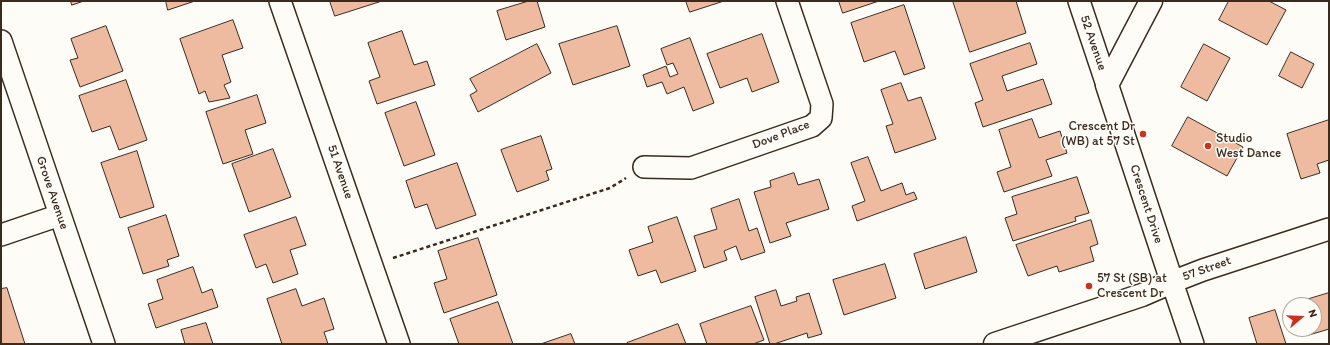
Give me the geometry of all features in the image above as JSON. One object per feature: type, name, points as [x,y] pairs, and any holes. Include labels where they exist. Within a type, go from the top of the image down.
[{"type":"street","name":"51 Avenue","points":[[280,1],[399,344]]},
{"type":"street","name":"Dove Place","points":[[644,167],[691,168],[812,126],[821,118],[822,104],[787,1]]},
{"type":"street","name":"52 Avenue","points":[[1079,1],[1107,85]]},
{"type":"street","points":[[1107,85],[1151,1]]},
{"type":"street","name":"Grove Avenue","points":[[1,41],[104,344]]},
{"type":"street","name":"Crescent Drive","points":[[1107,85],[1193,344]]},
{"type":"street","points":[[1,235],[60,215]]},
{"type":"street","name":"57 Street","points":[[995,344],[1142,295],[1202,270],[1329,229]]},
{"type":"path","points":[[392,258],[610,188],[644,167]]},
{"type":"building","points":[[71,1],[84,1],[72,5]]},
{"type":"building","points":[[166,1],[195,1],[168,10]]},
{"type":"building","points":[[330,1],[382,1],[335,16]]},
{"type":"building","points":[[529,1],[537,1],[545,27],[506,40],[497,11]]},
{"type":"building","points":[[686,1],[724,1],[690,12]]},
{"type":"building","points":[[839,1],[879,1],[843,13]]},
{"type":"building","points":[[953,1],[1016,1],[1026,33],[970,52]]},
{"type":"building","points":[[1229,1],[1269,1],[1286,10],[1267,45],[1219,20]]},
{"type":"building","points":[[904,5],[925,68],[904,75],[895,51],[864,62],[851,23]]},
{"type":"building","points":[[233,20],[243,48],[222,55],[231,82],[224,85],[230,98],[209,102],[205,91],[199,94],[180,39]]},
{"type":"building","points":[[106,26],[123,71],[80,87],[70,60],[78,58],[71,39]]},
{"type":"building","points":[[617,26],[630,66],[573,85],[559,44]]},
{"type":"building","points":[[402,31],[414,65],[427,61],[435,85],[377,104],[369,81],[380,77],[368,43]]},
{"type":"building","points":[[762,34],[779,82],[752,92],[747,78],[720,88],[707,54]]},
{"type":"building","points":[[690,38],[714,103],[693,111],[684,87],[667,94],[662,82],[647,87],[643,75],[666,66],[670,77],[678,74],[673,63],[667,65],[661,49]]},
{"type":"building","points":[[1030,43],[1037,64],[1002,76],[1007,91],[1043,79],[1052,104],[983,127],[975,103],[983,100],[970,64]]},
{"type":"building","points":[[537,44],[551,73],[478,112],[470,95],[477,91],[470,79]]},
{"type":"building","points":[[1204,44],[1230,58],[1207,101],[1181,87]]},
{"type":"building","points":[[1291,52],[1314,64],[1302,88],[1279,76]]},
{"type":"building","points":[[126,80],[147,140],[119,150],[110,126],[92,132],[79,96]]},
{"type":"building","points":[[901,83],[908,101],[921,97],[936,139],[895,153],[886,126],[893,124],[881,90]]},
{"type":"building","points":[[257,95],[266,123],[245,130],[253,154],[223,164],[206,112]]},
{"type":"building","points":[[416,102],[435,155],[404,166],[385,113]]},
{"type":"building","name":"Studio West Dance","points":[[1188,117],[1243,147],[1227,176],[1172,146]]},
{"type":"building","points":[[1032,119],[1039,138],[1060,131],[1067,153],[1046,160],[1052,176],[1004,192],[997,172],[1011,167],[999,130]]},
{"type":"building","points":[[1329,120],[1329,160],[1317,164],[1320,173],[1301,179],[1287,134]]},
{"type":"building","points":[[541,136],[552,169],[546,171],[549,180],[517,192],[501,150]]},
{"type":"building","points":[[273,149],[291,197],[249,212],[232,164]]},
{"type":"building","points":[[137,151],[154,207],[120,218],[101,163]]},
{"type":"building","points":[[868,157],[881,191],[902,183],[906,195],[914,192],[917,199],[857,221],[852,206],[865,201],[851,163]]},
{"type":"building","points":[[457,163],[476,215],[436,229],[427,204],[415,208],[406,181]]},
{"type":"building","points":[[794,173],[798,185],[819,179],[829,209],[786,223],[791,236],[770,243],[754,192],[771,187],[770,181]]},
{"type":"building","points":[[1077,177],[1089,213],[1075,217],[1076,221],[1013,241],[1005,218],[1017,214],[1012,197]]},
{"type":"building","points":[[739,199],[749,231],[757,228],[765,252],[741,260],[736,246],[724,251],[727,260],[704,268],[694,236],[717,229],[711,209]]},
{"type":"building","points":[[166,215],[179,256],[167,260],[169,266],[143,274],[128,228]]},
{"type":"building","points":[[296,217],[306,245],[290,250],[298,274],[273,283],[266,264],[256,268],[244,235]]},
{"type":"building","points":[[677,217],[696,271],[661,283],[656,270],[638,276],[629,250],[653,242],[648,227]]},
{"type":"building","points":[[1091,220],[1098,244],[1090,247],[1094,261],[1059,272],[1057,266],[1028,276],[1016,245]]},
{"type":"building","points":[[966,237],[977,272],[925,289],[914,254]]},
{"type":"building","points":[[478,238],[497,295],[444,313],[434,283],[447,279],[438,251]]},
{"type":"building","points":[[885,264],[896,298],[844,315],[833,280]]},
{"type":"building","points":[[193,267],[202,293],[212,289],[218,307],[156,328],[148,304],[163,299],[157,280]]},
{"type":"building","points":[[7,288],[25,344],[1,344],[1,289]]},
{"type":"building","points":[[296,289],[302,306],[324,298],[334,329],[324,332],[328,344],[282,344],[267,299]]},
{"type":"building","points":[[776,290],[781,306],[797,301],[796,297],[809,293],[822,334],[808,338],[807,333],[770,344],[755,297]]},
{"type":"building","points":[[1329,293],[1329,329],[1322,331],[1322,297],[1316,297]]},
{"type":"building","points":[[498,302],[513,344],[459,344],[450,319]]},
{"type":"building","points":[[751,306],[764,340],[753,344],[707,344],[700,324]]},
{"type":"building","points":[[1275,310],[1282,332],[1282,337],[1284,337],[1286,344],[1257,344],[1249,318]]},
{"type":"building","points":[[206,323],[213,344],[185,344],[181,330]]},
{"type":"building","points":[[678,324],[686,344],[627,344],[627,343]]},
{"type":"building","points":[[571,334],[575,344],[541,344]]},
{"type":"place","name":"Crescent Dr (WB) at 57 St","points":[[1143,134]]},
{"type":"place","name":"Studio West Dance","points":[[1208,146]]},
{"type":"place","name":"57 St (SB) at Crescent Dr","points":[[1089,286]]}]
